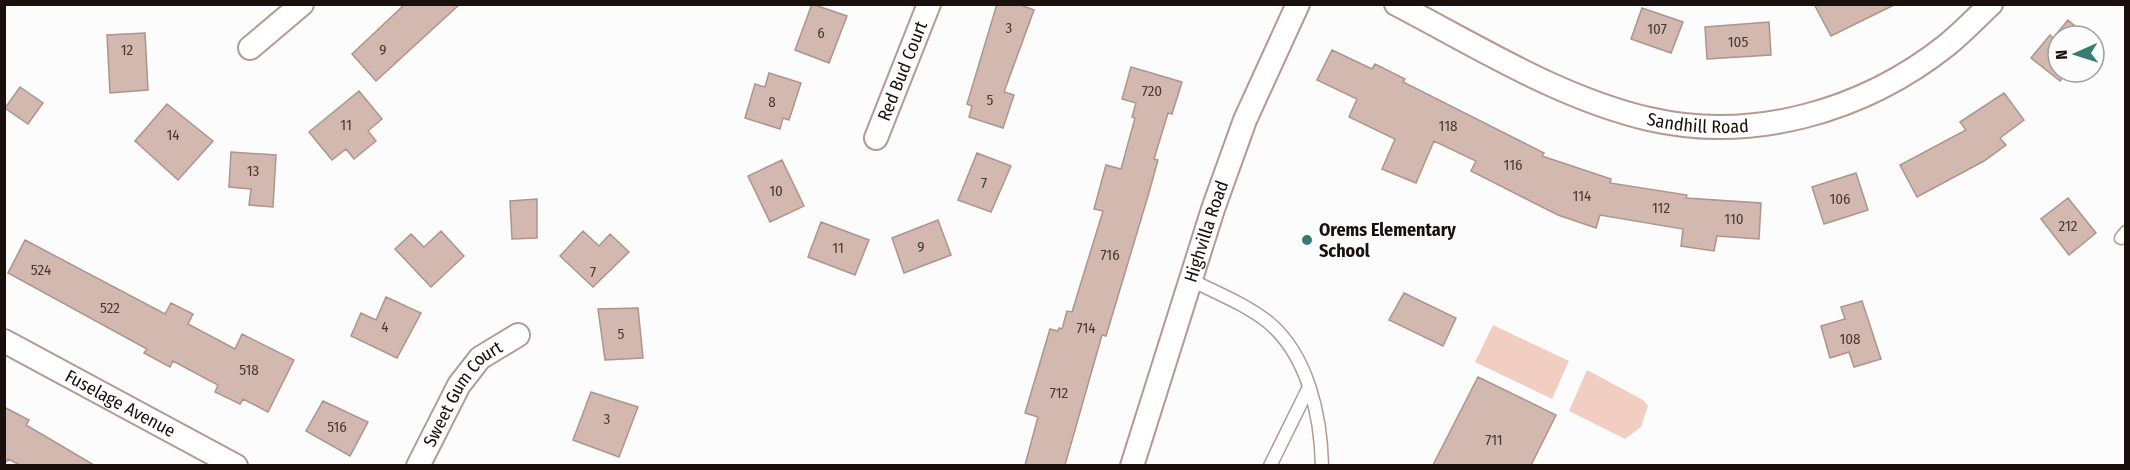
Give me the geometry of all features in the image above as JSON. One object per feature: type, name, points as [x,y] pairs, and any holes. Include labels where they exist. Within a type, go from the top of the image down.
[{"type":"street","points":[[250,48],[302,4]]},
{"type":"street","name":"Red Bud Court","points":[[876,138],[929,4]]},
{"type":"street","name":"Highvilla Road","points":[[1132,465],[1245,120],[1298,4]]},
{"type":"street","name":"Sandhill Road","points":[[1396,4],[1521,69],[1587,99],[1648,119],[1712,128],[1772,123],[1837,107],[1892,82],[1947,45],[1991,4]]},
{"type":"street","name":"Sweet Gum Court","points":[[418,465],[459,385],[480,358],[518,335]]},
{"type":"street","name":"Fuselage Avenue","points":[[4,341],[236,465]]},
{"type":"lane","points":[[1191,280],[1248,308],[1269,323],[1287,341],[1309,387],[1317,414],[1322,465]]},
{"type":"lane","points":[[1270,465],[1309,387]]},
{"type":"shaded area","points":[[1493,325],[1569,361],[1552,399],[1475,362]]},
{"type":"shaded area","points":[[1587,370],[1643,400],[1648,406],[1641,427],[1625,439],[1569,411]]},
{"type":"building","points":[[405,4],[460,4],[376,81],[352,54]]},
{"type":"building","points":[[812,4],[847,16],[829,63],[795,50]]},
{"type":"building","points":[[997,4],[1018,4],[1034,10],[1004,92],[1014,95],[1003,128],[969,117],[972,106],[967,104]]},
{"type":"building","points":[[1814,4],[1896,4],[1831,36]]},
{"type":"building","points":[[1642,8],[1683,22],[1671,53],[1631,39]]},
{"type":"building","points":[[1769,22],[1771,55],[1707,59],[1705,27]]},
{"type":"building","points":[[145,33],[148,90],[110,93],[107,35]]},
{"type":"building","points":[[2046,40],[2046,70],[2031,58]]},
{"type":"building","points":[[1332,50],[1372,69],[1375,64],[1405,79],[1403,82],[1544,153],[1542,156],[1611,179],[1610,183],[1687,195],[1686,198],[1761,203],[1759,239],[1717,236],[1714,251],[1681,246],[1683,229],[1600,215],[1596,228],[1558,215],[1471,171],[1476,161],[1434,141],[1416,183],[1382,169],[1395,139],[1349,117],[1357,99],[1317,80]]},
{"type":"building","points":[[1131,67],[1182,82],[1172,114],[1168,113],[1154,159],[1158,160],[1148,196],[1106,336],[1102,335],[1065,465],[1025,465],[1038,417],[1025,413],[1050,329],[1058,331],[1059,328],[1062,329],[1067,311],[1072,312],[1103,211],[1094,209],[1106,165],[1121,169],[1135,118],[1132,117],[1136,103],[1122,99]]},
{"type":"building","points":[[769,73],[801,83],[789,120],[783,118],[780,129],[745,118],[755,84],[765,87]]},
{"type":"building","points":[[20,87],[43,103],[28,124],[5,108]]},
{"type":"building","points":[[359,91],[382,119],[368,131],[376,141],[354,159],[346,149],[332,160],[309,132]]},
{"type":"building","points":[[2004,93],[2024,120],[2000,138],[2006,145],[1984,161],[1917,197],[1900,165],[1966,130],[1960,122]]},
{"type":"building","points":[[167,104],[213,141],[178,180],[135,141]]},
{"type":"building","points":[[231,152],[276,155],[273,207],[249,205],[251,189],[229,187]]},
{"type":"building","points":[[977,153],[1011,166],[991,212],[958,200]]},
{"type":"building","points":[[782,160],[804,206],[770,222],[748,176]]},
{"type":"building","points":[[1856,173],[1868,210],[1824,224],[1812,187]]},
{"type":"building","points":[[2068,198],[2096,233],[2069,255],[2041,219]]},
{"type":"building","points":[[537,199],[537,238],[512,239],[510,201]]},
{"type":"building","points":[[938,220],[951,255],[904,273],[892,238]]},
{"type":"building","points":[[821,222],[869,240],[855,275],[808,257]]},
{"type":"building","points":[[441,231],[464,256],[431,287],[395,249],[411,234],[424,247]]},
{"type":"building","points":[[583,231],[599,246],[610,234],[629,252],[593,287],[560,256]]},
{"type":"building","points":[[25,240],[165,314],[171,303],[193,314],[188,324],[235,349],[242,334],[294,360],[268,412],[243,399],[240,404],[215,392],[218,385],[173,361],[170,367],[144,353],[147,349],[8,273]]},
{"type":"building","points":[[1404,293],[1456,318],[1443,346],[1389,320]]},
{"type":"building","points":[[386,297],[421,313],[397,358],[351,336],[361,313],[376,320]]},
{"type":"building","points":[[1862,301],[1881,359],[1854,367],[1849,352],[1830,358],[1821,326],[1845,319],[1841,307]]},
{"type":"building","points":[[638,308],[643,358],[605,360],[598,309]]},
{"type":"building","points":[[1478,377],[1556,415],[1531,465],[1433,465]]},
{"type":"building","points":[[591,392],[638,407],[619,457],[573,440]]},
{"type":"building","points":[[323,401],[368,422],[350,456],[306,431]]},
{"type":"building","points":[[4,407],[29,420],[26,425],[94,465],[20,465],[8,459],[4,465]]},
{"type":"place","name":"Orems Elementary School","points":[[1307,240]]}]
